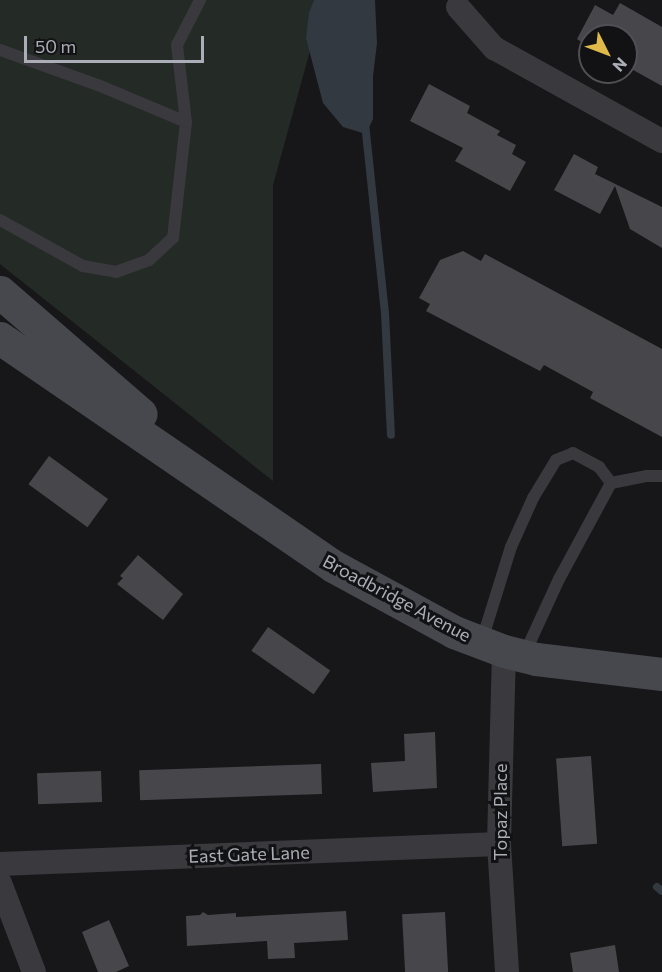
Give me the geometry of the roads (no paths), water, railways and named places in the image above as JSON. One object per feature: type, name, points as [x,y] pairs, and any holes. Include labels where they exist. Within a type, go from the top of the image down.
[{"type":"main road","name":"Broadbridge Avenue","points":[[0,292],[250,510]]},
{"type":"main road","name":"Broadbridge Avenue","points":[[0,338],[250,510],[360,582],[454,632],[503,650],[629,672],[662,674]]},
{"type":"street","points":[[458,7],[494,48],[662,141]]},
{"type":"street","name":"Topaz Place","points":[[503,650],[499,844],[507,972]]},
{"type":"street","name":"East Gate Lane","points":[[0,864],[499,844]]},
{"type":"street","points":[[0,883],[34,972]]},
{"type":"lane","points":[[0,220],[83,266],[116,272],[149,260],[173,238],[186,122],[177,45],[200,0]]},
{"type":"lane","points":[[0,50],[98,85],[186,122]]},
{"type":"lane","points":[[503,650],[511,547],[533,498],[556,460],[573,453],[599,466],[611,483]]},
{"type":"lane","points":[[611,483],[647,476],[662,476]]},
{"type":"lane","points":[[503,650],[559,579],[611,483]]},
{"type":"waterway","points":[[365,123],[385,313],[391,435]]},
{"type":"waterway","points":[[657,887],[662,891]]}]
